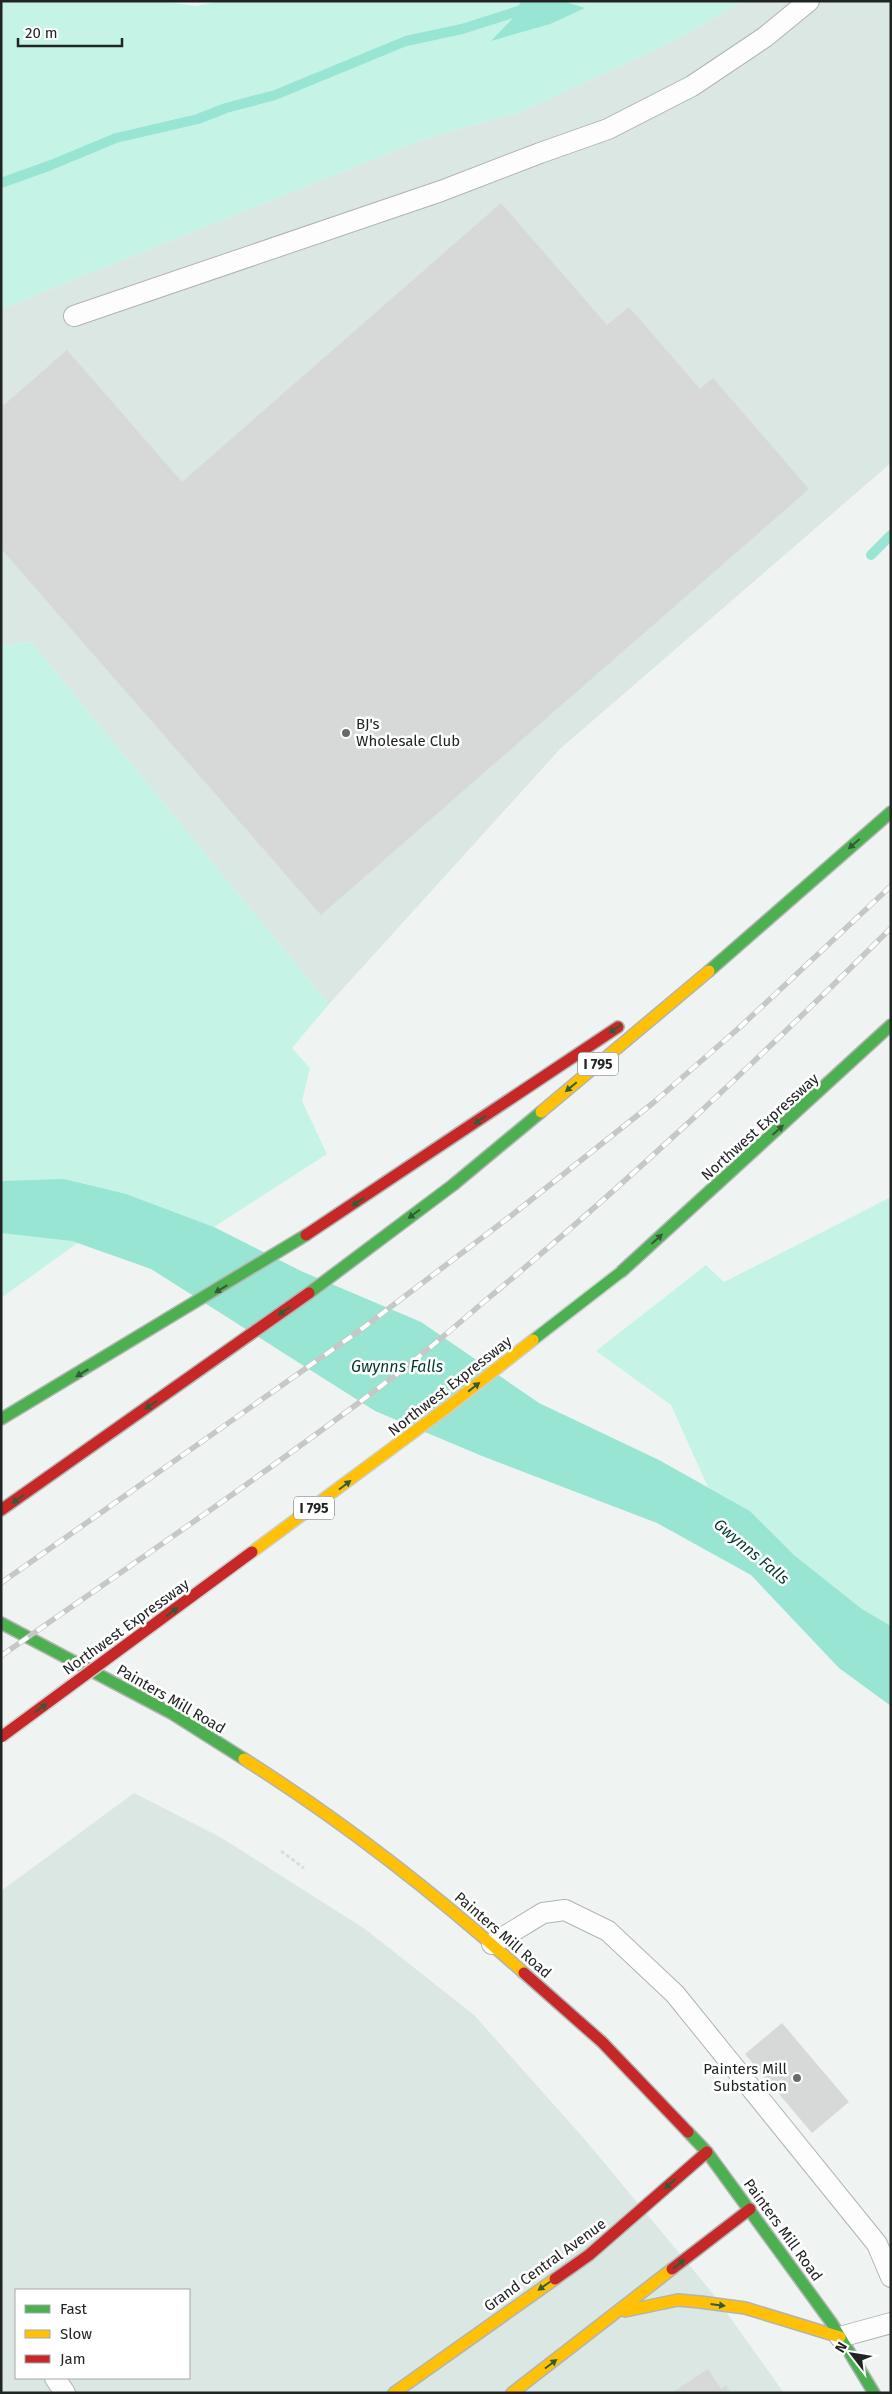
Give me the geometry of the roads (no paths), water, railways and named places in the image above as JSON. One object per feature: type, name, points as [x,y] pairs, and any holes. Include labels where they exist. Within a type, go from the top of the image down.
[{"type":"main road","name":"I 795","points":[[1,1510],[315,1289],[454,1185],[742,943],[891,812]]},
{"type":"main road","points":[[652,1004],[742,943]]},
{"type":"main road","points":[[1,1419],[280,1253],[627,1021]]},
{"type":"main road","name":"Northwest Expressway","points":[[1,1737],[442,1412],[621,1272],[819,1093],[891,1025]]},
{"type":"main road","name":"Painters Mill Road","points":[[1,1623],[173,1714],[264,1772],[328,1815],[417,1881],[492,1944],[602,2042],[707,2152],[750,2209],[840,2337],[874,2393]]},
{"type":"main road","name":"Grand Central Avenue","points":[[394,2393],[589,2255],[707,2152]]},
{"type":"main road","points":[[512,2393],[750,2209]]},
{"type":"main road","points":[[618,2312],[678,2300],[745,2308],[840,2337]]},
{"type":"lane","points":[[74,316],[441,191],[608,129],[692,86],[765,37],[809,1]]},
{"type":"lane","points":[[492,1944],[543,1913],[565,1910],[608,1931],[675,1994],[877,2244],[891,2277]]},
{"type":"lane","points":[[840,2337],[891,2322]]},
{"type":"lane","points":[[57,2379],[65,2393]]},
{"type":"water","points":[[521,1],[563,1],[585,8],[550,24],[491,41],[513,18]]},
{"type":"water","name":"Gwynns Falls","points":[[64,1179],[126,1194],[214,1227],[301,1271],[421,1322],[539,1403],[659,1460],[750,1511],[794,1555],[862,1609],[891,1626],[891,1706],[839,1668],[751,1575],[657,1523],[482,1456],[375,1411],[151,1269],[72,1241],[1,1233],[1,1181]]},
{"type":"waterway","points":[[1,183],[116,138],[198,119],[226,108],[275,95],[406,41],[462,29],[528,8]]},
{"type":"waterway","points":[[871,555],[891,535]]},
{"type":"railway","points":[[1,1583],[359,1331],[512,1215],[653,1103],[740,1027],[891,886]]},
{"type":"railway","points":[[1,1656],[250,1482],[420,1356],[591,1211],[693,1119],[891,928]]},
{"type":"place","name":"BJ's Wholesale Club","points":[[346,733]]},
{"type":"place","name":"Painters Mill Substation","points":[[797,2078]]}]
